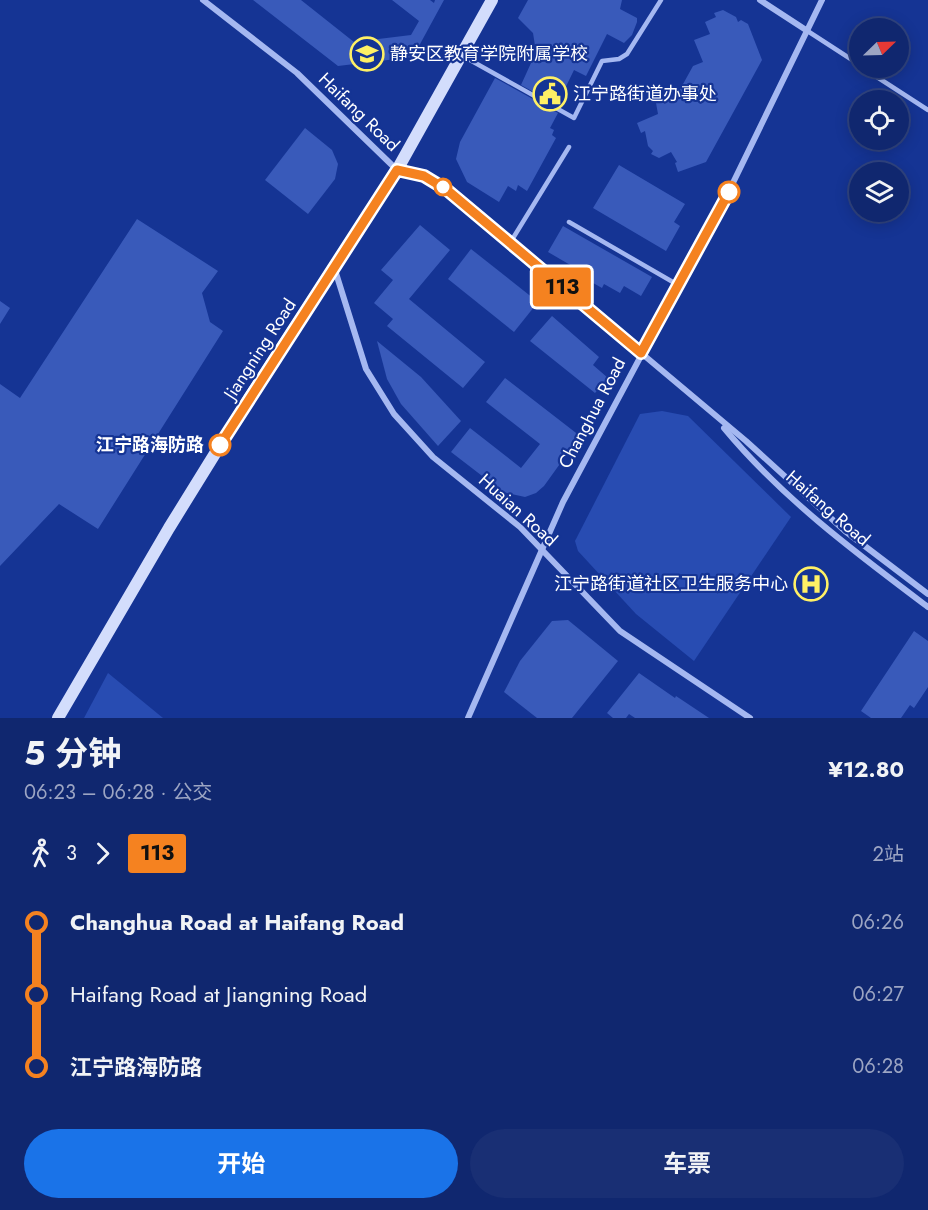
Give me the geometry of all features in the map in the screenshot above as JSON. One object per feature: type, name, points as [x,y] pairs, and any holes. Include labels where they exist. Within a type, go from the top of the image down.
[{"type":"main road","name":"Jiangning Road","points":[[58,718],[169,528],[250,397],[335,270],[397,170],[492,0]]},
{"type":"street","name":"Haifang Road","points":[[203,0],[297,73],[397,170],[424,176],[447,190],[641,353],[718,421],[746,441],[845,531],[928,594]]},
{"type":"street","points":[[760,0],[806,30]]},
{"type":"street","name":"Changhua Road","points":[[468,718],[563,502],[729,192],[822,0]]},
{"type":"street","name":"Huaian Road","points":[[335,270],[366,369],[394,414],[433,457],[520,527],[620,631],[750,718]]},
{"type":"street","name":"Haifang Road","points":[[718,421],[744,452],[832,534],[928,607]]},
{"type":"lane","points":[[461,55],[574,118],[602,61],[619,59],[627,54],[661,0]]},
{"type":"lane","points":[[806,30],[849,58]]},
{"type":"lane","points":[[879,78],[928,110]]},
{"type":"lane","points":[[510,243],[569,147]]},
{"type":"lane","points":[[569,222],[678,285]]},
{"type":"shaded area","points":[[662,411],[688,416],[791,517],[694,661],[636,614],[578,551],[575,541],[640,414]]},
{"type":"shaded area","points":[[108,673],[163,718],[84,718]]},
{"type":"building","points":[[253,0],[301,0],[354,42],[411,35],[419,21],[392,0],[430,0],[434,3],[435,0],[444,0],[413,57],[338,66]]},
{"type":"building","points":[[528,0],[622,0],[620,9],[637,18],[637,22],[632,35],[624,43],[607,34],[586,76],[574,70],[557,105],[521,85],[536,52],[533,33],[518,18]]},
{"type":"building","points":[[723,10],[736,17],[738,22],[741,20],[748,24],[762,60],[706,162],[678,172],[675,163],[677,162],[671,152],[659,158],[651,154],[653,151],[648,146],[645,131],[641,133],[637,123],[658,114],[656,103],[677,95],[693,66],[703,62],[694,40],[710,34],[705,22],[716,17],[714,13]]},
{"type":"building","points":[[495,78],[558,113],[550,128],[554,130],[552,135],[556,138],[527,191],[518,185],[516,191],[508,186],[499,202],[467,182],[456,159],[460,142]]},
{"type":"building","points":[[305,128],[332,150],[338,164],[335,179],[308,214],[265,180]]},
{"type":"building","points":[[619,165],[685,204],[674,222],[680,226],[666,251],[593,208]]},
{"type":"building","points":[[137,219],[218,271],[202,293],[210,322],[223,331],[98,529],[59,504],[0,566],[0,384],[20,398]]},
{"type":"building","points":[[420,225],[450,250],[409,299],[485,362],[463,388],[387,326],[393,319],[374,303],[393,280],[381,270]]},
{"type":"building","points":[[563,226],[652,277],[641,296],[624,286],[620,293],[604,284],[602,288],[570,270],[572,266],[548,252]]},
{"type":"building","points":[[471,249],[538,302],[514,332],[448,279]]},
{"type":"building","points":[[0,301],[10,308],[0,324]]},
{"type":"building","points":[[552,316],[599,357],[593,365],[608,378],[595,393],[530,341]]},
{"type":"building","points":[[377,341],[421,377],[461,421],[438,446],[401,404],[387,379]]},
{"type":"building","points":[[505,378],[580,436],[544,486],[536,493],[525,497],[503,492],[451,452],[470,428],[521,468],[540,444],[486,402]]},
{"type":"building","points":[[568,620],[618,661],[572,718],[537,718],[504,692],[520,661],[552,621]]},
{"type":"building","points":[[914,631],[928,641],[928,687],[914,708],[910,705],[901,718],[871,718],[861,711]]},
{"type":"building","points":[[639,673],[709,718],[635,718],[629,714],[626,718],[613,718],[607,713]]},
{"type":"bus line","name":"113","points":[[220,445],[335,270],[397,170],[424,176],[447,190],[641,353],[729,192]]},
{"type":"place","name":"静安区教育学院附属学校","points":[[367,54]]},
{"type":"place","name":"江宁路街道办事处","points":[[550,94]]},
{"type":"place","name":"江宁路海防路","points":[[220,445]]},
{"type":"place","name":"江宁路街道社区卫生服务中心","points":[[811,584]]}]
